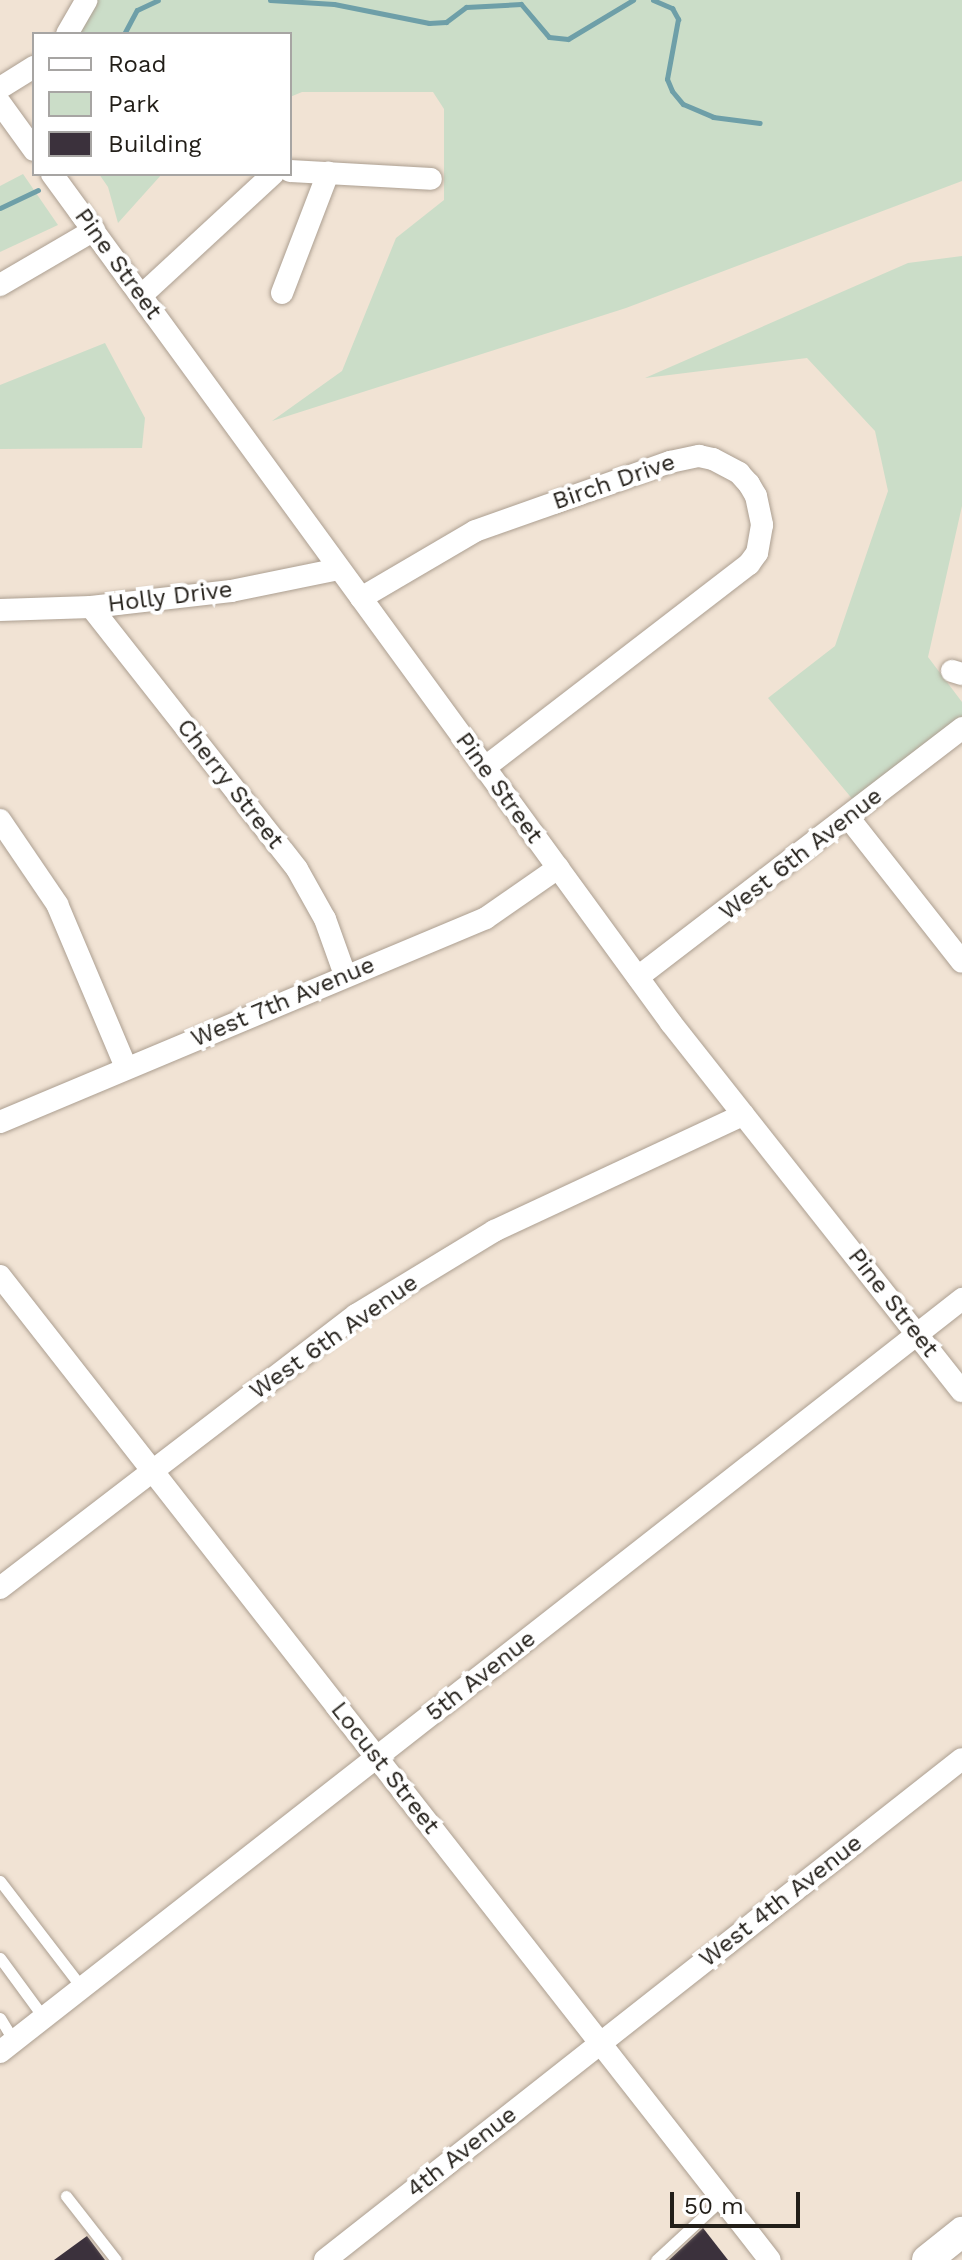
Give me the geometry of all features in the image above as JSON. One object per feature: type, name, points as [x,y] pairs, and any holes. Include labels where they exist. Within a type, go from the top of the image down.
[{"type":"street","points":[[68,32],[87,0]]},
{"type":"street","points":[[0,88],[32,68]]},
{"type":"street","points":[[0,103],[32,147]]},
{"type":"street","points":[[292,171],[431,179]]},
{"type":"street","points":[[282,293],[328,173]]},
{"type":"street","name":"Pine Street","points":[[54,176],[638,977],[962,1391]]},
{"type":"street","points":[[142,295],[271,176]]},
{"type":"street","points":[[0,285],[94,230]]},
{"type":"street","name":"Birch Drive","points":[[361,598],[475,531],[670,462],[699,456],[713,459],[739,473],[749,484],[756,496],[762,525],[757,553],[749,564],[484,768]]},
{"type":"street","name":"Holly Drive","points":[[0,610],[91,607],[231,591],[339,569]]},
{"type":"street","name":"Cherry Street","points":[[91,607],[297,869],[325,919],[345,975]]},
{"type":"street","name":"West 6th Avenue","points":[[638,977],[962,728]]},
{"type":"street","points":[[848,817],[962,962]]},
{"type":"street","points":[[0,820],[31,860],[57,904],[126,1067]]},
{"type":"street","name":"West 7th Avenue","points":[[0,1122],[486,918],[558,868]]},
{"type":"street","name":"West 6th Avenue","points":[[0,1588],[151,1469],[356,1315],[494,1231],[743,1115]]},
{"type":"street","name":"Locust Street","points":[[0,1276],[770,2260]]},
{"type":"street","name":"5th Avenue","points":[[7,2047],[962,1299]]},
{"type":"street","name":"West 4th Avenue","points":[[600,2044],[962,1759]]},
{"type":"street","name":"4th Avenue","points":[[325,2260],[600,2044]]},
{"type":"street","points":[[927,2260],[962,2232]]},
{"type":"lane","points":[[0,1881],[5,1897],[82,1988]]},
{"type":"lane","points":[[0,1958],[44,2018]]},
{"type":"lane","points":[[0,2018],[7,2047]]},
{"type":"lane","points":[[66,2196],[116,2260]]},
{"type":"lane","points":[[656,2260],[722,2199]]},
{"type":"green space","points":[[83,0],[962,0],[962,181],[626,308],[272,421],[342,371],[396,238],[444,200],[444,109],[433,92],[302,92],[292,96],[292,32],[64,32]]},
{"type":"green space","points":[[23,174],[58,225],[0,252],[0,186]]},
{"type":"green space","points":[[100,176],[160,176],[118,223],[108,187]]},
{"type":"green space","points":[[962,256],[962,506],[928,657],[962,702],[962,716],[859,807],[768,698],[835,646],[888,491],[875,431],[807,358],[645,378],[908,263]]},
{"type":"green space","points":[[105,343],[145,418],[142,448],[0,449],[0,385]]},
{"type":"building","points":[[703,2228],[728,2260],[669,2260]]},
{"type":"building","points":[[87,2236],[105,2260],[54,2260]]},
{"type":"waterway","points":[[125,32],[137,10],[158,0]]},
{"type":"waterway","points":[[270,0],[334,4],[429,23],[446,22],[466,7],[521,4],[549,37],[568,39],[633,0]]},
{"type":"waterway","points":[[653,0],[672,8],[678,19],[667,79],[683,104],[713,117],[760,123]]},
{"type":"waterway","points":[[0,208],[38,190]]}]
